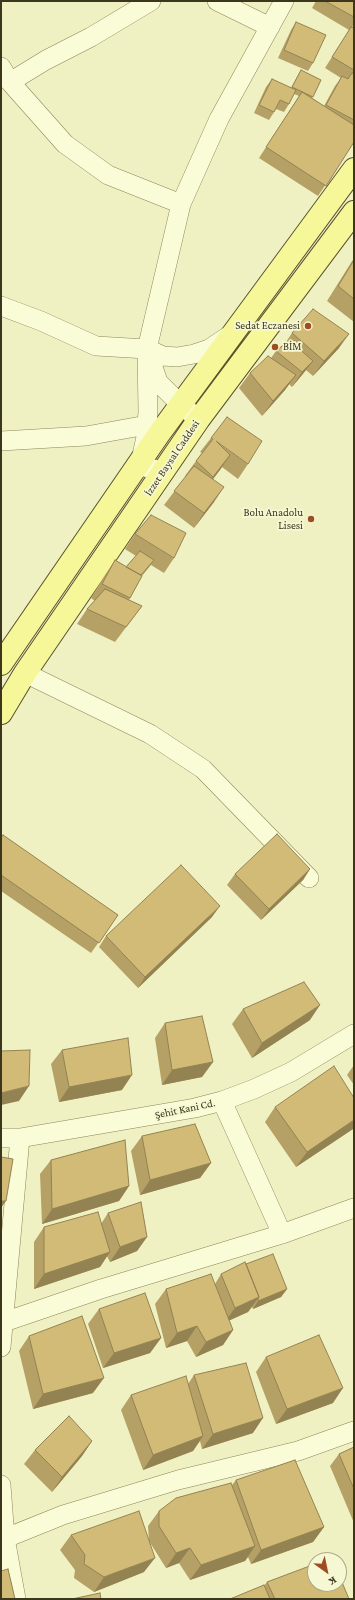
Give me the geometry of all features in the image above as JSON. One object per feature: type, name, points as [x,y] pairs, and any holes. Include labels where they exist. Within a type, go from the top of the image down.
[{"type":"main road","points":[[1,664],[141,460],[354,169]]},
{"type":"main road","name":"İzzet Baysal Caddesi","points":[[1,713],[25,673],[199,419],[354,212]]},
{"type":"street","points":[[151,1],[92,37],[46,60],[4,73],[65,144],[108,175],[181,204]]},
{"type":"street","points":[[217,1],[270,27]]},
{"type":"street","points":[[163,471],[144,467],[141,460],[148,412],[147,349],[181,204],[220,120],[284,1]]},
{"type":"street","points":[[1,306],[41,321],[96,346],[147,349],[163,356],[177,357],[209,349],[233,333]]},
{"type":"street","points":[[147,349],[158,382],[181,405],[199,419]]},
{"type":"street","points":[[1,441],[86,436],[147,425]]},
{"type":"street","points":[[25,673],[150,734],[203,769],[309,878]]},
{"type":"street","name":"Şehit Kani Cd.","points":[[1,1138],[20,1138],[195,1108],[222,1101],[254,1089],[291,1072],[354,1034]]},
{"type":"street","points":[[222,1101],[282,1234]]},
{"type":"street","points":[[1,1347],[20,1138]]},
{"type":"street","points":[[4,1322],[101,1289],[282,1234],[354,1208]]},
{"type":"street","points":[[3,1539],[63,1515],[178,1480],[298,1451],[354,1431]]},
{"type":"street","points":[[1,1485],[3,1539],[16,1599]]},
{"type":"building","points":[[325,1],[354,1],[354,17]]},
{"type":"building","points":[[296,22],[326,35],[313,63],[284,50]]},
{"type":"building","points":[[351,27],[354,28],[354,70],[332,57]]},
{"type":"building","points":[[301,70],[321,80],[313,97],[292,87]]},
{"type":"building","points":[[352,73],[354,74],[354,120],[326,105],[342,76],[348,79]]},
{"type":"building","points":[[272,79],[296,90],[289,104],[280,100],[274,112],[259,105]]},
{"type":"building","points":[[302,92],[354,125],[354,142],[326,186],[266,147]]},
{"type":"building","points":[[354,260],[354,299],[338,286]]},
{"type":"building","points":[[313,309],[349,334],[324,361],[292,333]]},
{"type":"building","points":[[287,342],[296,346],[313,361],[302,372],[276,351]]},
{"type":"building","points":[[268,356],[296,375],[273,401],[250,373]]},
{"type":"building","points":[[227,417],[262,441],[248,464],[216,441],[230,455],[213,477],[196,461],[213,439],[211,438]]},
{"type":"building","points":[[194,466],[224,487],[204,513],[174,491]]},
{"type":"building","points":[[151,515],[186,533],[174,558],[135,534]]},
{"type":"building","points":[[140,551],[154,560],[141,575],[126,567]]},
{"type":"building","points":[[115,560],[142,576],[130,598],[102,584]]},
{"type":"building","points":[[105,589],[142,606],[126,627],[87,609]]},
{"type":"building","points":[[277,834],[310,869],[269,909],[235,874]]},
{"type":"building","points":[[3,835],[118,915],[99,943],[1,875],[1,838]]},
{"type":"building","points":[[181,865],[220,906],[145,977],[106,936]]},
{"type":"building","points":[[304,982],[320,1005],[262,1043],[243,1009]]},
{"type":"building","points":[[202,1016],[213,1062],[172,1070],[165,1023]]},
{"type":"building","points":[[128,1038],[132,1075],[69,1087],[62,1050]]},
{"type":"building","points":[[30,1050],[29,1086],[1,1093],[1,1051]]},
{"type":"building","points":[[334,1066],[354,1098],[354,1120],[307,1152],[275,1107]]},
{"type":"building","points":[[195,1124],[211,1163],[150,1180],[142,1136]]},
{"type":"building","points":[[125,1140],[129,1186],[52,1209],[51,1160]]},
{"type":"building","points":[[1,1157],[13,1159],[6,1201],[1,1201]]},
{"type":"building","points":[[141,1202],[147,1237],[120,1247],[108,1213]]},
{"type":"building","points":[[98,1212],[110,1252],[44,1274],[44,1227]]},
{"type":"building","points":[[273,1254],[287,1289],[258,1301],[259,1297],[246,1264]]},
{"type":"building","points":[[245,1262],[259,1297],[235,1308],[221,1274]]},
{"type":"building","points":[[211,1274],[233,1330],[206,1342],[197,1326],[177,1333],[166,1289]]},
{"type":"building","points":[[145,1293],[161,1338],[114,1353],[99,1309]]},
{"type":"building","points":[[82,1316],[104,1378],[43,1394],[29,1336]]},
{"type":"building","points":[[319,1335],[343,1388],[287,1409],[266,1357]]},
{"type":"building","points":[[246,1363],[263,1418],[213,1434],[194,1375]]},
{"type":"building","points":[[186,1376],[203,1436],[153,1455],[131,1395]]},
{"type":"building","points":[[69,1416],[92,1441],[62,1477],[35,1450]]},
{"type":"building","points":[[354,1447],[354,1489],[339,1454]]},
{"type":"building","points":[[295,1460],[324,1527],[261,1550],[236,1480]]},
{"type":"building","points":[[231,1483],[255,1546],[201,1565],[190,1548],[176,1553],[159,1526],[159,1511],[176,1498]]},
{"type":"building","points":[[139,1511],[155,1558],[104,1577],[84,1564],[85,1555],[71,1535]]},
{"type":"building","points":[[307,1567],[307,1592],[346,1592],[349,1599],[275,1599],[267,1582]]},
{"type":"building","points":[[8,1569],[15,1599],[1,1599],[1,1571]]},
{"type":"building","points":[[264,1585],[270,1599],[230,1599]]},
{"type":"building","points":[[100,1593],[101,1599],[72,1599]]},
{"type":"place","name":"Sedat Eczanesi","points":[[308,326]]},
{"type":"place","name":"BİM","points":[[275,347]]},
{"type":"place","name":"Bolu Anadolu Lisesi","points":[[311,519]]}]
